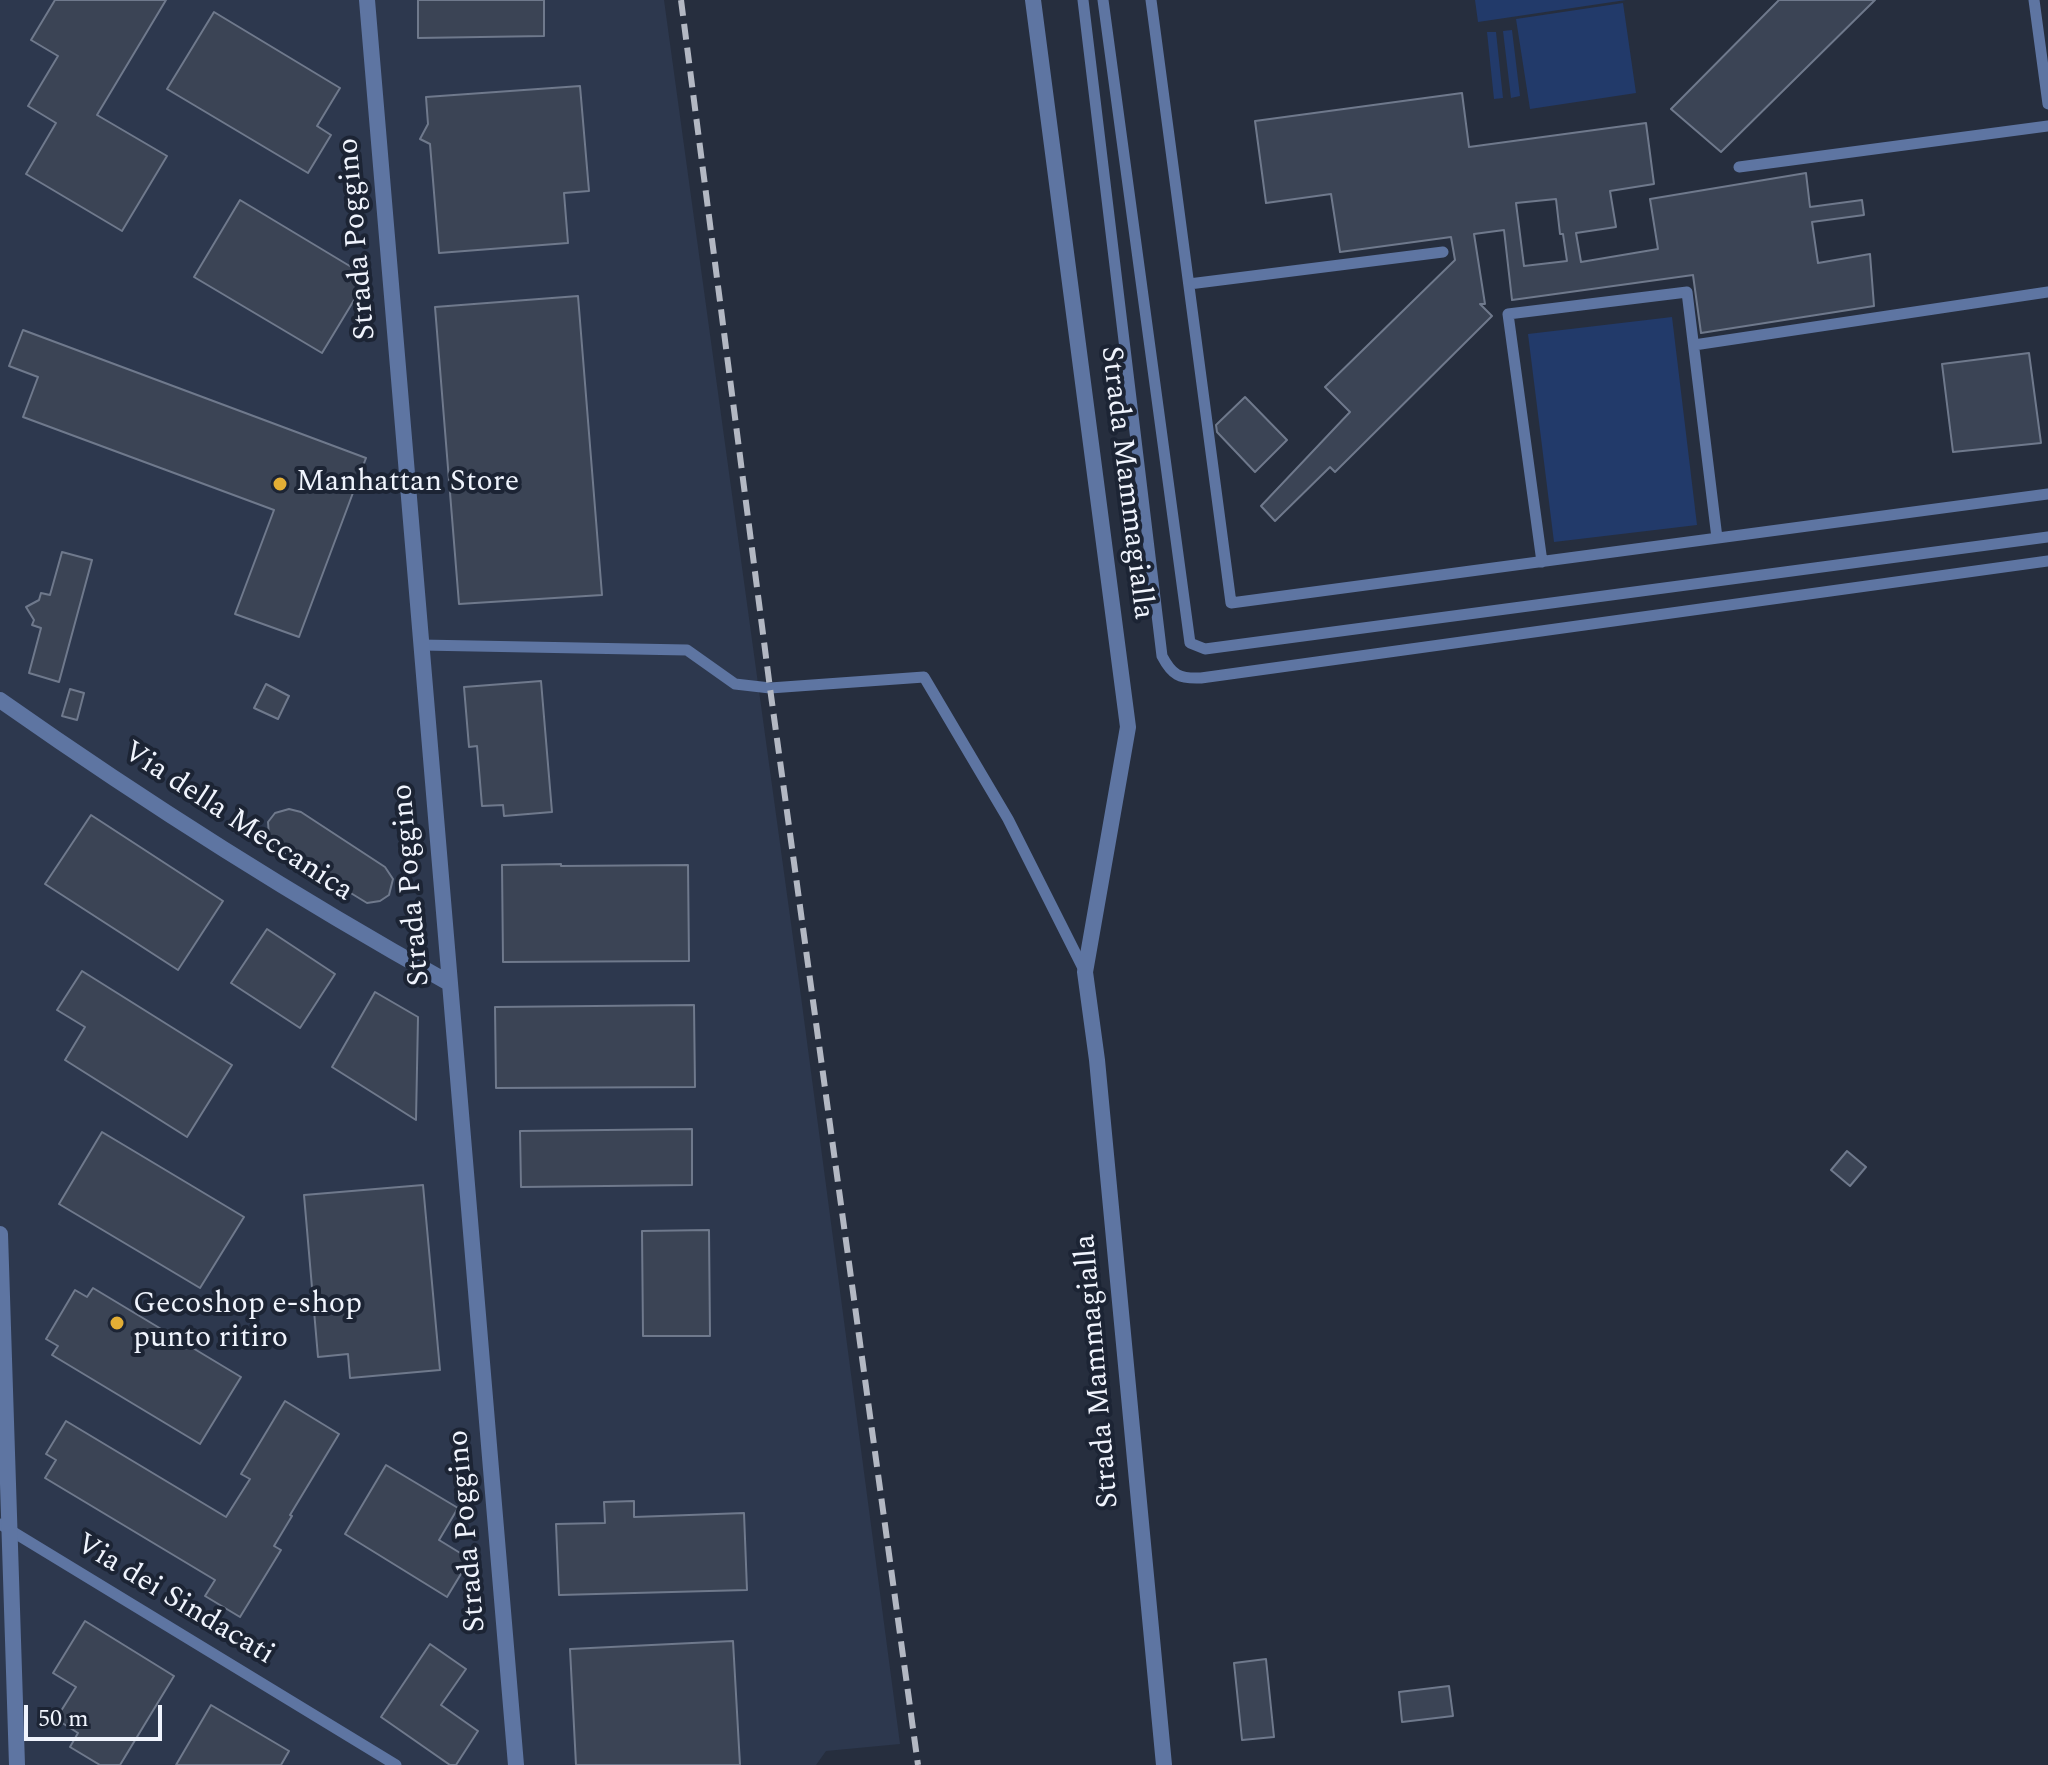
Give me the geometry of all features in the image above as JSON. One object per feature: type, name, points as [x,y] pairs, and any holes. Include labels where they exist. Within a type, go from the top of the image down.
[{"type":"street","name":"Strada Poggino","points":[[367,0],[516,1765]]},
{"type":"street","name":"Strada Mammagialla","points":[[1033,0],[1128,727],[1085,972],[1097,1060],[1164,1765]]},
{"type":"street","name":"Via della Meccanica","points":[[0,700],[79,755],[326,913],[449,983]]},
{"type":"street","points":[[0,1234],[4,1526],[17,1765]]},
{"type":"lane","points":[[1083,0],[1162,656],[1170,671],[1185,679],[1201,678],[2048,561]]},
{"type":"lane","points":[[1103,0],[1190,643],[1205,649],[2048,537]]},
{"type":"lane","points":[[1151,0],[1231,603],[2048,494]]},
{"type":"lane","points":[[2034,0],[2048,104]]},
{"type":"lane","points":[[1739,167],[2048,126]]},
{"type":"lane","points":[[1189,284],[1443,252]]},
{"type":"lane","points":[[1542,562],[1508,314],[1687,292],[1717,538]]},
{"type":"lane","points":[[1694,345],[2048,292]]},
{"type":"lane","name":"Strada Mammagialla","points":[[421,645],[687,650],[735,684],[770,688],[924,677],[1008,819],[1085,972]]},
{"type":"lane","name":"Via dei Sindacati","points":[[4,1526],[396,1765]]},
{"type":"shaded area","points":[[0,0],[664,0],[900,1744],[826,1751],[816,1765],[0,1765]]},
{"type":"shaded area","points":[[1475,0],[1626,0],[1478,22]]},
{"type":"shaded area","points":[[1623,3],[1636,93],[1530,109],[1516,19]]},
{"type":"shaded area","points":[[1512,30],[1520,96],[1511,98],[1503,31]]},
{"type":"shaded area","points":[[1487,32],[1496,32],[1503,98],[1494,99]]},
{"type":"shaded area","points":[[1672,317],[1697,525],[1554,542],[1528,334]]},
{"type":"building","points":[[55,0],[166,0],[97,115],[167,156],[122,231],[26,174],[56,123],[28,106],[58,56],[31,40]]},
{"type":"building","points":[[418,0],[544,0],[544,36],[418,38]]},
{"type":"building","points":[[1779,0],[1875,0],[1721,152],[1671,109]]},
{"type":"building","points":[[214,12],[340,88],[317,126],[331,135],[308,173],[167,89]]},
{"type":"building","points":[[580,86],[589,191],[564,193],[568,243],[439,253],[430,144],[420,139],[428,124],[426,97]]},
{"type":"building","points":[[1462,93],[1469,147],[1646,123],[1654,184],[1610,191],[1616,227],[1576,233],[1581,262],[1658,249],[1650,199],[1806,173],[1810,207],[1862,200],[1864,215],[1812,222],[1818,263],[1870,254],[1874,306],[1701,333],[1693,275],[1512,300],[1504,230],[1474,234],[1485,304],[1480,304],[1492,316],[1335,472],[1330,467],[1275,521],[1261,506],[1350,412],[1325,387],[1455,260],[1451,237],[1340,252],[1331,194],[1266,203],[1255,121]],"holes":[[[1556,199],[1560,234],[1563,234],[1567,261],[1524,266],[1516,203]]]},
{"type":"building","points":[[240,200],[368,277],[322,353],[194,277]]},
{"type":"building","points":[[578,296],[602,595],[459,604],[435,307]]},
{"type":"building","name":"Manhattan Store","points":[[23,330],[366,458],[299,637],[235,614],[274,510],[23,417],[38,377],[9,366]]},
{"type":"building","points":[[2029,353],[2041,443],[1953,452],[1942,364]]},
{"type":"building","points":[[1245,397],[1287,440],[1255,472],[1217,432],[1216,425]]},
{"type":"building","points":[[62,552],[92,560],[59,682],[29,673],[41,628],[32,625],[34,620],[26,607],[39,600],[41,593],[50,595]]},
{"type":"building","points":[[541,681],[552,812],[504,816],[503,805],[482,806],[477,746],[469,747],[464,687]]},
{"type":"building","points":[[266,684],[289,696],[278,719],[254,708]]},
{"type":"building","points":[[70,689],[84,693],[77,720],[62,716]]},
{"type":"building","points":[[289,809],[301,812],[385,867],[393,879],[389,895],[380,901],[367,903],[274,846],[269,836],[268,822],[275,813]]},
{"type":"building","points":[[91,815],[223,901],[178,970],[45,884]]},
{"type":"building","points":[[502,865],[688,865],[689,961],[503,962]]},
{"type":"building","points":[[267,929],[335,974],[300,1028],[231,983]]},
{"type":"building","points":[[82,971],[232,1065],[187,1137],[65,1060],[85,1027],[57,1010]]},
{"type":"building","points":[[375,992],[418,1017],[416,1120],[332,1067]]},
{"type":"building","points":[[694,1005],[695,1087],[496,1088],[495,1007]]},
{"type":"building","points":[[692,1129],[692,1185],[521,1187],[520,1131]]},
{"type":"building","points":[[102,1132],[244,1217],[200,1288],[59,1204]]},
{"type":"building","points":[[1847,1151],[1866,1167],[1850,1186],[1831,1170]]},
{"type":"building","points":[[423,1185],[440,1370],[350,1378],[348,1354],[318,1357],[304,1195]]},
{"type":"building","points":[[709,1230],[710,1336],[643,1336],[642,1231]]},
{"type":"building","points":[[93,1288],[241,1377],[200,1444],[52,1355],[58,1346],[46,1339],[75,1290],[87,1297]]},
{"type":"building","points":[[285,1401],[339,1434],[290,1515],[274,1546],[281,1550],[240,1617],[205,1596],[215,1580],[45,1478],[56,1460],[46,1454],[66,1421],[226,1517],[250,1479],[241,1474]]},
{"type":"building","points":[[386,1465],[458,1508],[439,1540],[470,1559],[447,1597],[345,1534]]},
{"type":"building","points":[[634,1501],[634,1517],[744,1513],[747,1590],[559,1595],[556,1524],[605,1523],[604,1502]]},
{"type":"building","points":[[85,1621],[174,1676],[120,1765],[100,1765],[70,1747],[78,1733],[56,1719],[76,1687],[53,1673]]},
{"type":"building","points":[[733,1641],[740,1765],[576,1765],[570,1649]]},
{"type":"building","points":[[430,1644],[466,1669],[441,1705],[478,1731],[456,1765],[450,1765],[381,1717]]},
{"type":"building","points":[[1266,1659],[1274,1737],[1242,1740],[1234,1663]]},
{"type":"building","points":[[1449,1686],[1453,1716],[1402,1722],[1399,1692]]},
{"type":"building","points":[[211,1705],[289,1751],[281,1765],[176,1765]]},
{"type":"railway","points":[[681,0],[770,688],[918,1765]]},
{"type":"place","name":"Manhattan Store","points":[[280,484]]},
{"type":"place","name":"Gecoshop e-shop punto ritiro","points":[[117,1323]]}]
